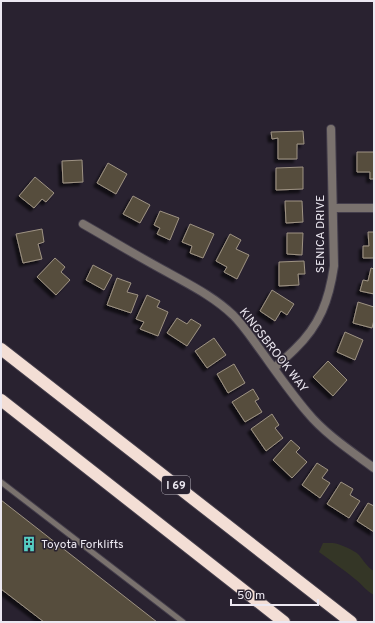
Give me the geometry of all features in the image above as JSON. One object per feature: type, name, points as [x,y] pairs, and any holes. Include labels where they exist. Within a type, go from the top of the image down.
[{"type":"highway","name":"I 69","points":[[1,349],[351,622]]},
{"type":"highway","points":[[1,400],[284,622]]},
{"type":"street","name":"SENICA DRIVE","points":[[274,368],[296,348],[313,328],[328,298],[334,266],[331,129]]},
{"type":"street","points":[[333,208],[374,208]]},
{"type":"street","name":"KINGSBROOK WAY","points":[[83,224],[210,297],[234,316],[314,421],[374,468]]},
{"type":"lane","points":[[1,482],[183,622]]},
{"type":"green space","points":[[323,543],[333,543],[339,545],[350,549],[359,555],[367,566],[374,571],[374,595],[319,552]]},
{"type":"building","points":[[303,131],[304,144],[297,144],[297,159],[278,159],[278,138],[272,139],[271,132]]},
{"type":"building","points":[[357,152],[374,152],[374,179],[370,179],[370,172],[357,172]]},
{"type":"building","points":[[82,160],[83,182],[63,183],[62,161]]},
{"type":"building","points":[[108,163],[127,174],[116,194],[97,183]]},
{"type":"building","points":[[303,167],[303,189],[276,190],[276,168]]},
{"type":"building","points":[[35,177],[54,193],[46,202],[42,199],[34,208],[19,196]]},
{"type":"building","points":[[133,196],[150,205],[140,223],[123,214]]},
{"type":"building","points":[[285,201],[302,201],[303,222],[286,223]]},
{"type":"building","points":[[160,211],[179,218],[170,240],[157,234],[160,228],[154,225]]},
{"type":"building","points":[[190,224],[214,234],[203,258],[190,253],[192,246],[182,242]]},
{"type":"building","points":[[42,229],[44,242],[38,244],[42,259],[23,263],[16,234]]},
{"type":"building","points":[[368,232],[374,232],[374,258],[363,258],[363,246],[369,246]]},
{"type":"building","points":[[287,233],[303,233],[302,255],[287,254]]},
{"type":"building","points":[[230,234],[241,240],[236,249],[249,255],[237,279],[224,272],[227,267],[216,261]]},
{"type":"building","points":[[55,258],[65,267],[61,272],[70,280],[56,295],[37,277]]},
{"type":"building","points":[[304,261],[305,274],[298,274],[299,285],[279,286],[279,262]]},
{"type":"building","points":[[93,265],[112,275],[104,290],[86,280]]},
{"type":"building","points":[[371,268],[374,269],[374,294],[360,291],[363,280],[368,281]]},
{"type":"building","points":[[117,278],[131,283],[127,292],[138,295],[131,313],[107,305]]},
{"type":"building","points":[[272,290],[294,304],[287,315],[281,311],[275,321],[260,311]]},
{"type":"building","points":[[147,295],[160,301],[157,307],[168,312],[158,336],[140,329],[144,322],[136,319]]},
{"type":"building","points":[[358,302],[374,307],[374,320],[372,328],[353,323]]},
{"type":"building","points":[[177,318],[187,324],[191,319],[201,325],[187,346],[167,333]]},
{"type":"building","points":[[345,332],[363,340],[355,360],[337,352]]},
{"type":"building","points":[[214,338],[226,355],[207,368],[195,351]]},
{"type":"building","points":[[328,361],[347,380],[333,396],[313,377]]},
{"type":"building","points":[[234,364],[245,383],[228,393],[217,374]]},
{"type":"building","points":[[253,389],[259,399],[255,401],[262,412],[245,422],[232,402]]},
{"type":"building","points":[[272,414],[279,425],[275,428],[283,438],[266,451],[251,429]]},
{"type":"building","points":[[291,440],[300,448],[296,452],[307,462],[292,478],[273,460]]},
{"type":"building","points":[[317,463],[328,470],[322,478],[330,483],[320,498],[302,485]]},
{"type":"building","points":[[341,482],[353,489],[350,495],[360,501],[349,518],[327,504]]},
{"type":"building","name":"Toyota Forklifts","points":[[1,500],[157,622],[44,622],[1,589]]},
{"type":"building","points":[[368,503],[374,506],[374,532],[357,521]]},
{"type":"place","name":"Toyota Forklifts","points":[[29,544]]}]
